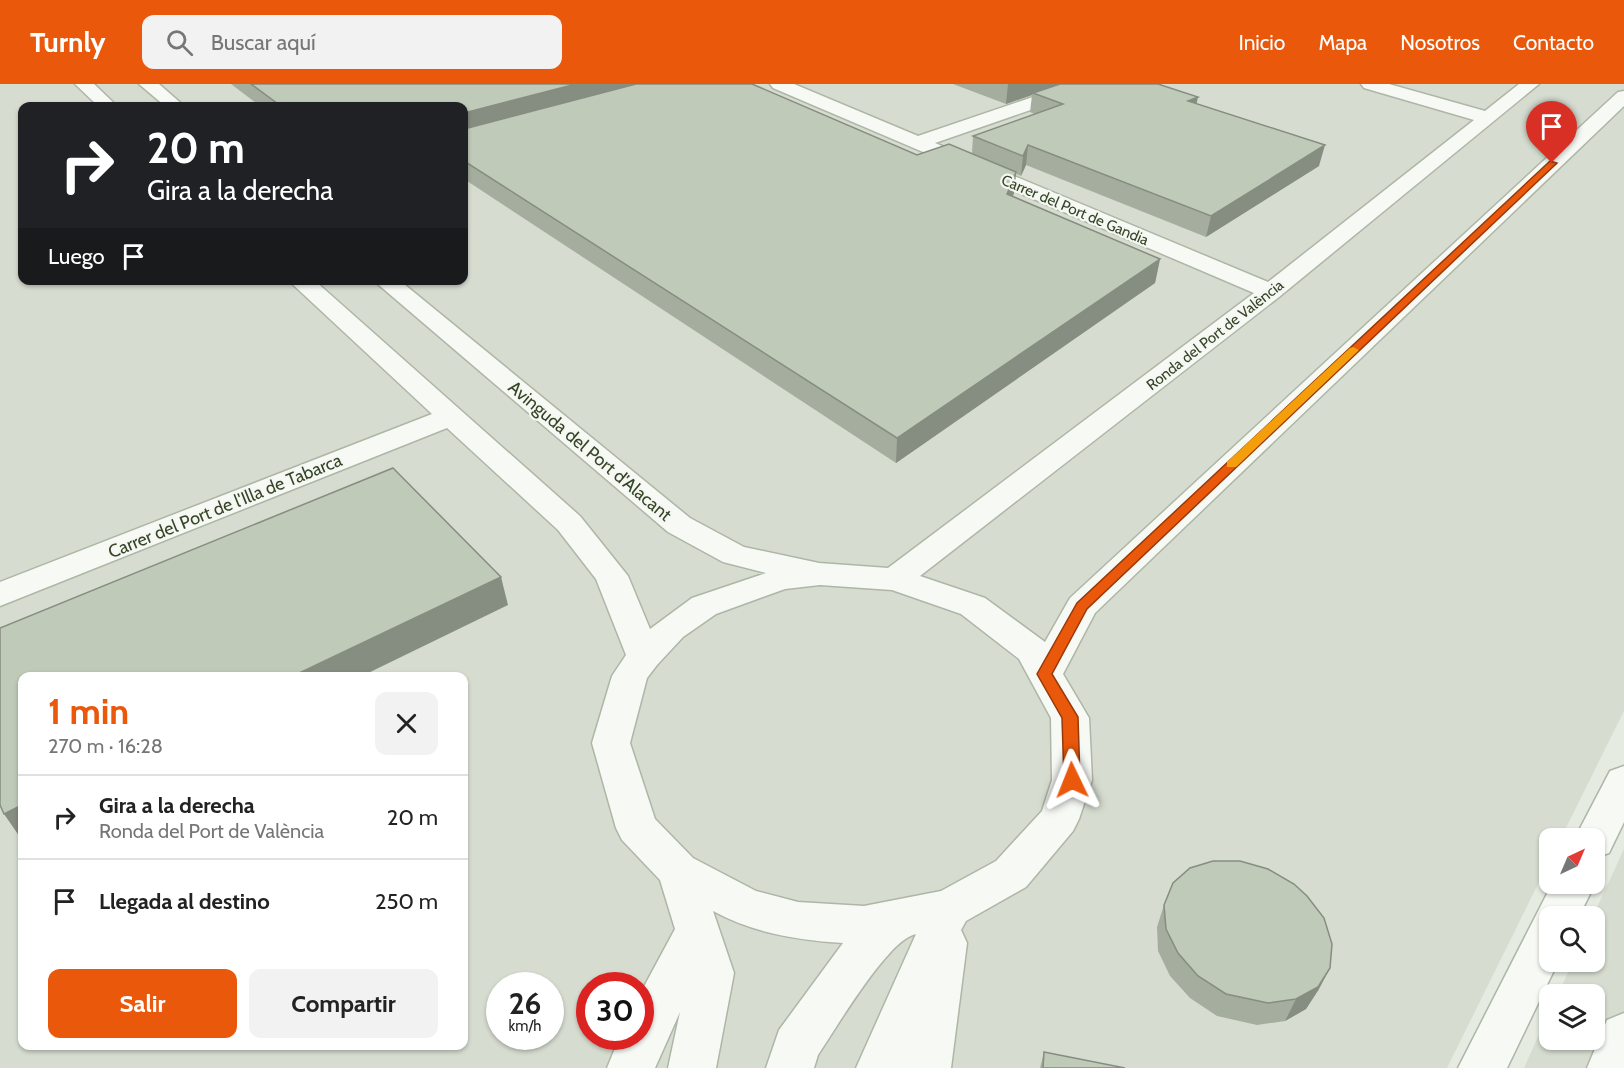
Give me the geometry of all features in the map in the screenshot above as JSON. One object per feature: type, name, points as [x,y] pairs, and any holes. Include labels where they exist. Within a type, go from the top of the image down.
[{"type":"street","points":[[84,84],[104,102]]},
{"type":"street","points":[[148,84],[170,102]]},
{"type":"street","name":"Carrer del Port de Gandia","points":[[779,84],[1271,292]]},
{"type":"street","points":[[916,143],[1088,84]]},
{"type":"street","points":[[1370,84],[1488,118]]},
{"type":"street","name":"Ronda del Port de València","points":[[895,579],[1271,292],[1530,84]]},
{"type":"street","points":[[1045,674],[1082,606],[1624,96]]},
{"type":"street","points":[[304,285],[569,523],[611,576],[644,656]]},
{"type":"street","name":"Avinguda del Port d'Alacant","points":[[390,285],[679,525],[734,555],[820,574]]},
{"type":"street","name":"Carrer del Port de l'Illa de Tabarca","points":[[0,595],[449,417]]},
{"type":"street","points":[[820,574],[895,579],[972,606],[1032,651],[1045,674],[1070,717],[1072,780],[1059,819],[1011,874],[949,908],[864,925],[798,921],[746,908],[678,871],[637,828],[611,743],[630,676],[644,656],[671,628],[704,606],[781,579],[820,574]]},
{"type":"street","points":[[1601,828],[1624,782]]},
{"type":"street","points":[[678,871],[711,973],[692,1068]]},
{"type":"street","points":[[880,1068],[949,908]]},
{"type":"street","points":[[927,1068],[949,908]]},
{"type":"street","points":[[790,1068],[796,1046],[862,951],[894,919]]},
{"type":"street","points":[[631,1068],[697,931]]},
{"type":"street","points":[[1482,1068],[1539,954]]},
{"type":"street","points":[[1611,1068],[1624,1036]]},
{"type":"shaded area","points":[[0,84],[1624,84],[1624,711],[1566,828],[1539,828],[1539,882],[1447,1068],[0,1068]]},
{"type":"shaded area","points":[[1624,849],[1624,1068],[1524,1068],[1539,1034],[1539,1050],[1605,1050],[1605,984],[1563,984],[1568,972],[1605,972],[1605,906],[1598,906]]},
{"type":"building","points":[[251,84],[576,84],[468,112],[468,102],[276,102]]},
{"type":"building","points":[[636,84],[752,84],[917,155],[949,144],[1016,172],[1007,194],[1160,259],[897,438],[468,164],[468,128]]},
{"type":"building","points":[[1060,84],[1158,84],[1198,97],[1188,101],[1325,145],[1211,216],[1028,145],[1023,156],[973,136],[1063,104],[1033,93]]},
{"type":"building","points":[[393,468],[501,577],[301,672],[18,672],[18,807],[4,814],[0,805],[0,628]]},
{"type":"building","points":[[1213,861],[1240,861],[1268,869],[1294,884],[1307,896],[1324,918],[1332,944],[1330,968],[1318,987],[1296,999],[1268,1003],[1226,994],[1198,976],[1178,953],[1166,929],[1164,905],[1173,883],[1190,868]]},
{"type":"building","points":[[1044,1052],[1125,1068],[1043,1068]]},
{"type":"slow traffic","points":[[1231,465],[1353,350]]},
{"type":"route","points":[[1072,780],[1070,717],[1045,674],[1082,606],[1552,163]]}]
